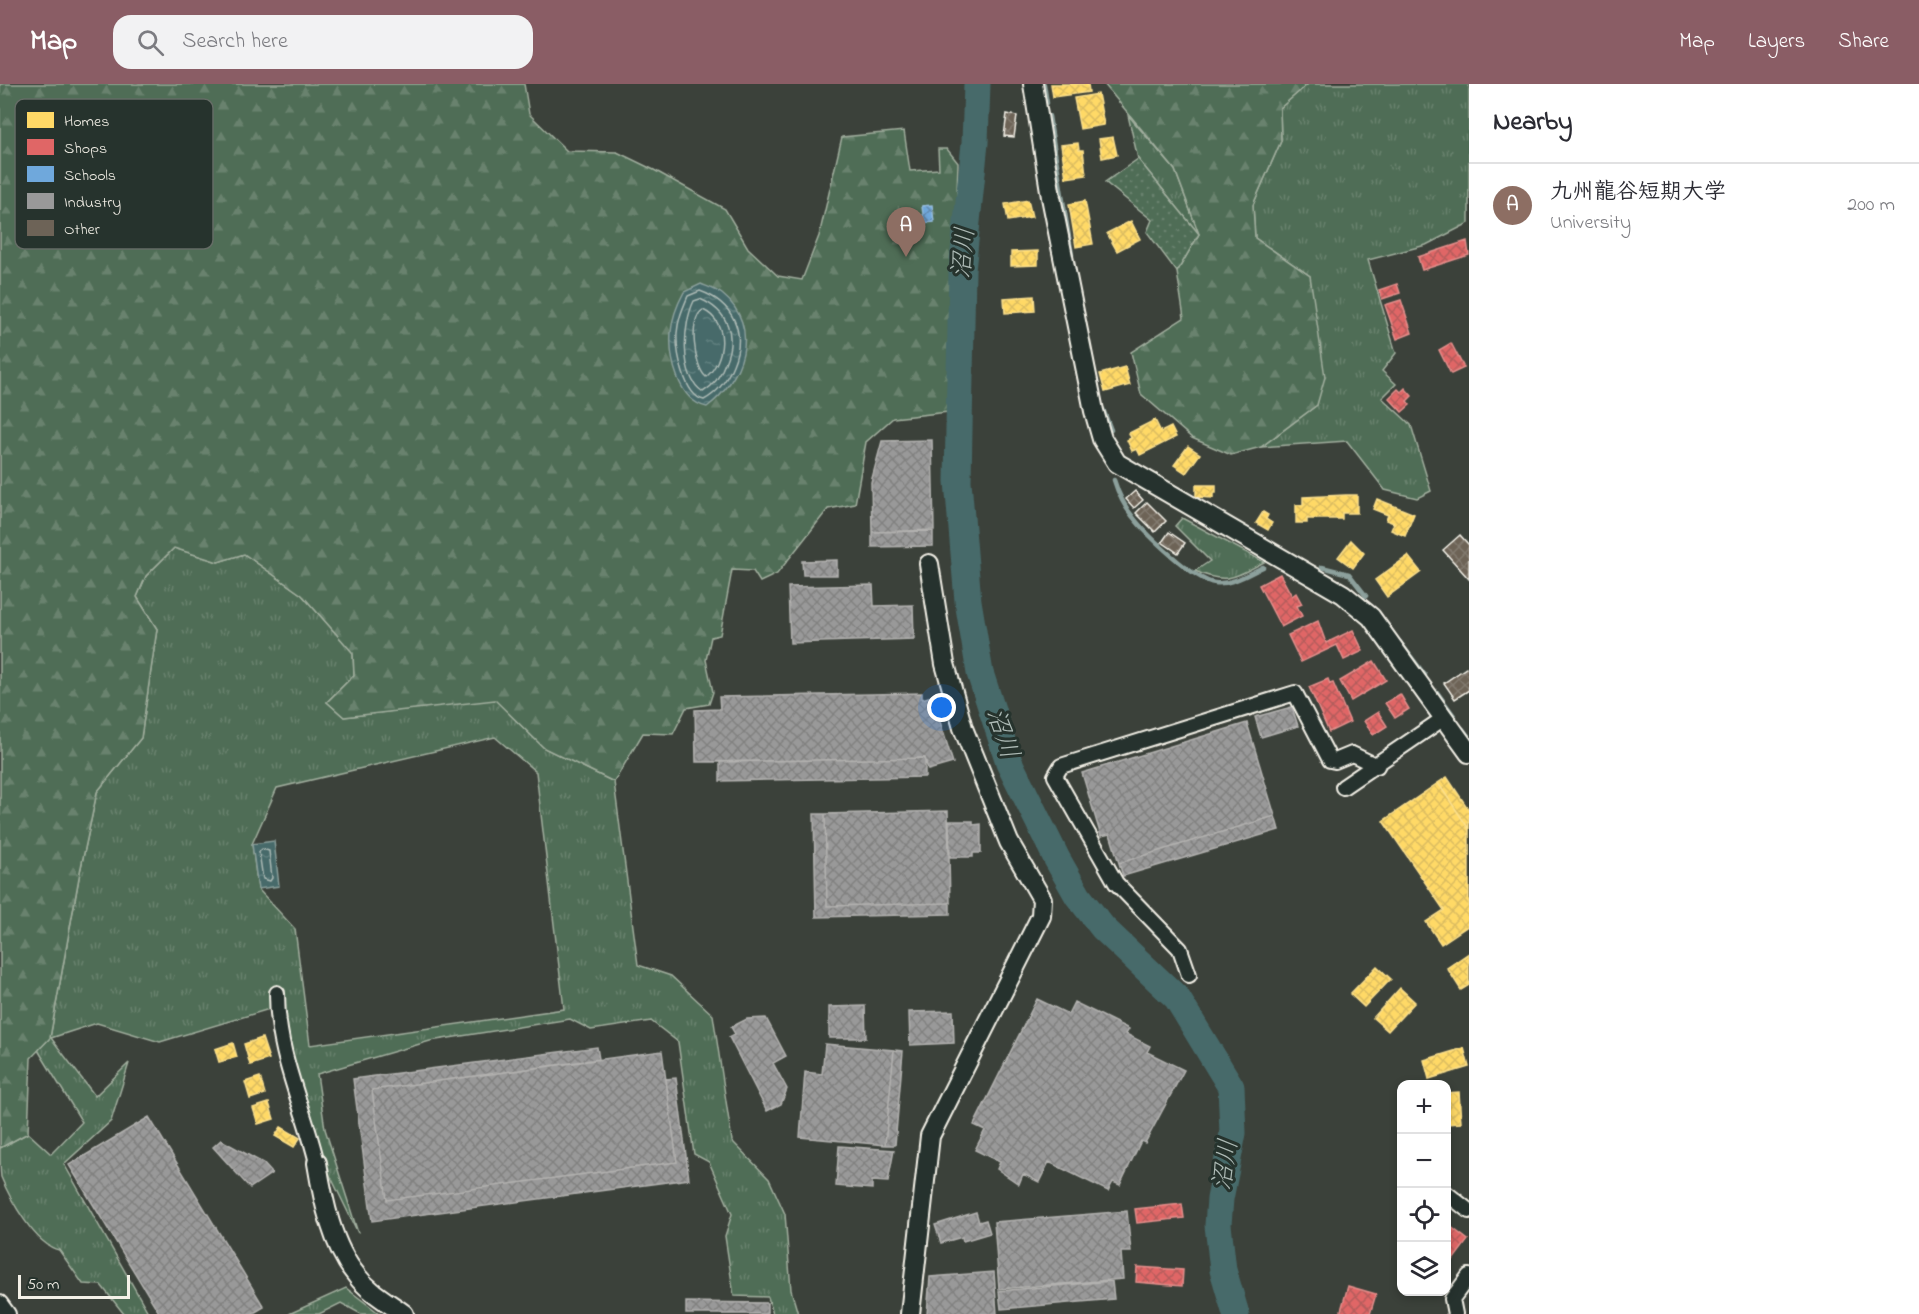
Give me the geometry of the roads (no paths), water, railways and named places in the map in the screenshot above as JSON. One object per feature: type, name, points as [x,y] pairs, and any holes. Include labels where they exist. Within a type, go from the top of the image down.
[{"type":"street","points":[[1033,84],[1051,197],[1094,411],[1102,439],[1117,463],[1343,594],[1371,617],[1469,753]]},
{"type":"street","points":[[910,1314],[930,1137],[1036,927],[1041,916],[1042,899],[1009,842],[963,728],[945,664],[929,564]]},
{"type":"street","points":[[1189,975],[1180,949],[1116,883],[1102,862],[1055,776],[1057,769],[1060,766],[1295,693],[1330,760],[1335,761],[1352,754],[1377,766]]},
{"type":"street","points":[[1343,787],[1377,766],[1444,718]]},
{"type":"street","points":[[277,993],[277,1020],[286,1064],[317,1163],[332,1228],[342,1254],[357,1276],[404,1314]]},
{"type":"street","points":[[1451,1197],[1469,1211]]},
{"type":"street","points":[[1455,1314],[1452,1299],[1469,1276]]},
{"type":"street","points":[[0,1303],[8,1314]]},
{"type":"water","points":[[701,284],[720,293],[735,307],[742,322],[744,337],[743,353],[738,369],[730,383],[707,407],[697,403],[682,387],[674,366],[671,342],[672,321],[681,297],[684,292]]},
{"type":"water","points":[[274,841],[279,886],[258,889],[252,844]]},
{"type":"waterway","name":"沼川","points":[[977,84],[975,143],[962,271],[958,481],[968,601],[980,673],[1009,762],[1078,896],[1103,928],[1177,998],[1231,1087],[1233,1133],[1220,1199],[1218,1225],[1223,1270],[1236,1314]]},
{"type":"waterway","points":[[1044,84],[1047,103]]},
{"type":"waterway","points":[[1049,116],[1072,255]]},
{"type":"waterway","points":[[1103,409],[1111,430]]},
{"type":"waterway","points":[[1114,480],[1119,495],[1139,525],[1171,556],[1206,580],[1215,583],[1228,582],[1263,567]]},
{"type":"waterway","points":[[1322,567],[1349,574],[1366,596]]},
{"type":"waterway","points":[[1400,642],[1425,675]]},
{"type":"waterway","points":[[1437,692],[1455,717]]},
{"type":"waterway","points":[[1463,729],[1469,737]]},
{"type":"place","name":"九州龍谷短期大学","points":[[906,257]]}]
